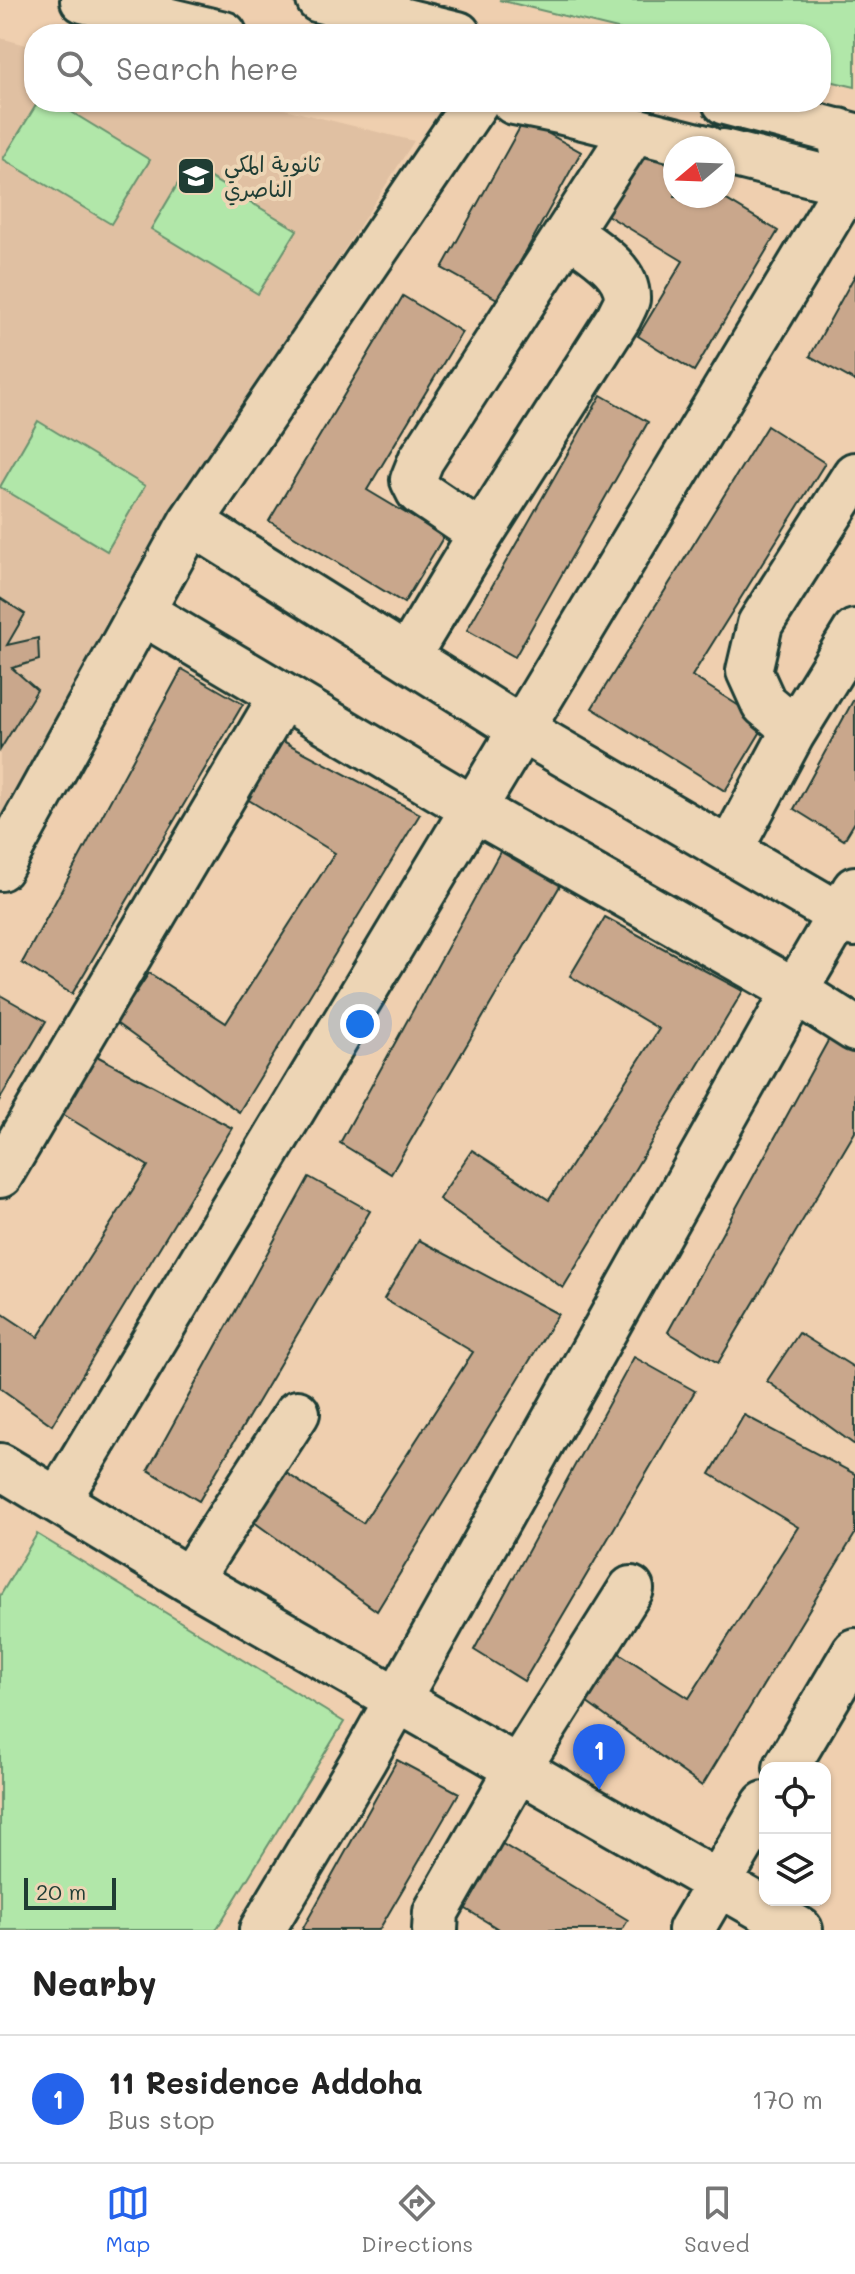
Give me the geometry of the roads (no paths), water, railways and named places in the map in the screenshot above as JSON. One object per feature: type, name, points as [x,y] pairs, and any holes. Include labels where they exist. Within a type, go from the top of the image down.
[{"type":"street","points":[[83,0],[183,24]]},
{"type":"street","points":[[319,0],[417,24]]},
{"type":"street","points":[[0,868],[191,522],[469,112]]},
{"type":"street","points":[[557,112],[663,137]]},
{"type":"street","points":[[58,1500],[472,808],[852,184],[847,134],[763,112]]},
{"type":"street","points":[[481,534],[419,492],[413,480],[421,460],[634,130]]},
{"type":"street","points":[[735,155],[852,184]]},
{"type":"street","points":[[407,657],[619,317],[627,299],[613,267],[568,232]]},
{"type":"street","points":[[792,734],[782,719],[764,704],[749,671],[760,624],[855,475]]},
{"type":"street","points":[[191,522],[521,729],[730,850],[850,909],[795,991],[398,1697],[262,1930]]},
{"type":"street","points":[[142,612],[472,808],[795,991],[855,1029]]},
{"type":"street","points":[[730,850],[792,734],[855,632]]},
{"type":"street","points":[[0,1175],[282,696]]},
{"type":"street","points":[[189,1580],[297,1413]]},
{"type":"street","points":[[0,1466],[189,1580],[800,1930]]},
{"type":"street","points":[[435,1930],[436,1912],[519,1767],[631,1589]]},
{"type":"street","points":[[790,1762],[855,1651]]},
{"type":"street","points":[[691,1930],[759,1814]]},
{"type":"place","name":"ثانوية المكي الناصري","points":[[196,176]]},
{"type":"place","name":"11 Residence Addoha","points":[[599,1790]]}]
